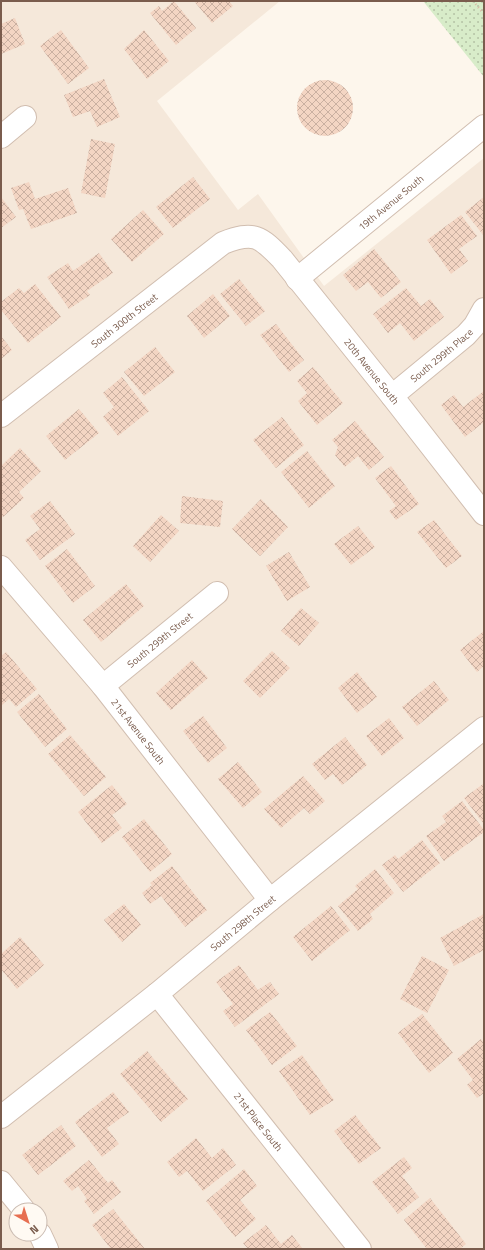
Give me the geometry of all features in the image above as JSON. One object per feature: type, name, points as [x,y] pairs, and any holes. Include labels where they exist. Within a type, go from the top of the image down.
[{"type":"street","points":[[1,137],[25,117]]},
{"type":"street","name":"19th Avenue South","points":[[298,279],[484,126]]},
{"type":"street","name":"South 300th Street","points":[[1,416],[223,243],[240,236],[253,237]]},
{"type":"street","name":"20th Avenue South","points":[[253,237],[267,244],[298,279],[484,514]]},
{"type":"street","name":"South 299th Place","points":[[392,396],[466,335],[475,325],[484,309]]},
{"type":"street","name":"21st Avenue South","points":[[1,567],[103,686],[270,900]]},
{"type":"street","name":"South 299th Street","points":[[103,686],[217,593]]},
{"type":"street","name":"South 298th Street","points":[[1,1117],[157,994],[270,900],[484,728]]},
{"type":"street","name":"21st Place South","points":[[157,994],[360,1249]]},
{"type":"street","points":[[1,1182],[17,1202]]},
{"type":"path","points":[[473,1],[484,14]]},
{"type":"shaded area","points":[[1,1],[280,1],[157,101],[238,210],[258,194],[324,286],[484,158],[484,1249],[1,1249]]},
{"type":"green space","points":[[423,1],[484,1],[484,77]]},
{"type":"building","points":[[174,1],[196,28],[176,45],[150,13],[159,6],[162,11]]},
{"type":"building","points":[[194,1],[229,1],[233,6],[212,23]]},
{"type":"building","points":[[15,18],[25,44],[1,54],[1,24]]},
{"type":"building","points":[[61,30],[89,68],[68,84],[40,46]]},
{"type":"building","points":[[144,30],[169,61],[147,79],[124,49]]},
{"type":"building","points":[[104,79],[120,117],[97,127],[90,111],[73,117],[64,95]]},
{"type":"building","points":[[325,80],[336,82],[345,88],[351,97],[353,108],[351,119],[345,128],[336,134],[325,136],[314,134],[305,128],[299,119],[297,108],[299,97],[305,88],[314,82]]},
{"type":"building","points":[[91,139],[115,144],[105,198],[81,193]]},
{"type":"building","points":[[193,177],[210,199],[173,228],[156,207]]},
{"type":"building","points":[[29,182],[35,199],[68,188],[77,213],[31,229],[23,209],[19,210],[11,188]]},
{"type":"building","points":[[1,197],[16,217],[1,228]]},
{"type":"building","points":[[484,197],[484,236],[465,212]]},
{"type":"building","points":[[143,210],[164,234],[132,262],[111,239]]},
{"type":"building","points":[[461,215],[477,236],[459,249],[468,261],[451,274],[427,240]]},
{"type":"building","points":[[374,249],[401,282],[381,298],[368,282],[356,291],[343,275]]},
{"type":"building","points":[[99,253],[113,273],[87,291],[90,295],[69,309],[47,277],[68,263],[73,271]]},
{"type":"building","points":[[239,279],[265,311],[246,326],[220,294]]},
{"type":"building","points":[[35,284],[61,317],[28,343],[1,310],[1,302],[19,288],[24,293]]},
{"type":"building","points":[[406,288],[421,306],[430,299],[444,317],[414,341],[400,323],[388,333],[373,314]]},
{"type":"building","points":[[213,294],[230,316],[204,338],[187,316]]},
{"type":"building","points":[[276,324],[304,360],[289,372],[260,335]]},
{"type":"building","points":[[1,336],[12,350],[1,359]]},
{"type":"building","points":[[155,347],[175,372],[144,396],[124,372]]},
{"type":"building","points":[[313,367],[343,403],[317,425],[298,401],[307,393],[297,381]]},
{"type":"building","points":[[122,377],[149,411],[118,436],[103,417],[114,407],[103,393]]},
{"type":"building","points":[[484,391],[484,422],[465,437],[441,405],[454,395],[463,407]]},
{"type":"building","points":[[79,409],[99,433],[65,460],[46,436]]},
{"type":"building","points":[[282,417],[304,445],[276,468],[253,440]]},
{"type":"building","points":[[355,421],[384,457],[369,470],[358,456],[345,467],[335,455],[338,447],[332,440]]},
{"type":"building","points":[[20,448],[41,471],[19,492],[24,498],[3,517],[1,515],[1,466]]},
{"type":"building","points":[[307,451],[335,486],[309,508],[281,472]]},
{"type":"building","points":[[391,466],[419,504],[396,520],[389,511],[396,506],[375,478]]},
{"type":"building","points":[[182,496],[223,501],[220,527],[180,523]]},
{"type":"building","points":[[261,499],[288,527],[260,556],[232,529]]},
{"type":"building","points":[[50,501],[75,534],[40,560],[25,540],[40,529],[30,516]]},
{"type":"building","points":[[161,515],[179,531],[150,562],[133,546]]},
{"type":"building","points":[[434,520],[462,556],[446,568],[417,532]]},
{"type":"building","points":[[358,526],[375,547],[351,565],[334,544]]},
{"type":"building","points":[[67,549],[95,586],[73,603],[45,566]]},
{"type":"building","points":[[289,552],[310,587],[287,601],[266,566]]},
{"type":"building","points":[[126,584],[144,606],[101,642],[83,620]]},
{"type":"building","points":[[301,608],[319,623],[299,646],[281,631]]},
{"type":"building","points":[[484,631],[484,666],[477,672],[460,650]]},
{"type":"building","points":[[272,651],[290,668],[260,698],[243,681]]},
{"type":"building","points":[[6,652],[37,689],[16,707],[9,699],[1,706],[1,656]]},
{"type":"building","points":[[192,660],[208,678],[171,710],[156,693]]},
{"type":"building","points":[[357,672],[377,697],[357,713],[338,688]]},
{"type":"building","points":[[434,681],[449,700],[417,726],[402,707]]},
{"type":"building","points":[[39,694],[67,729],[45,747],[17,712]]},
{"type":"building","points":[[203,716],[227,748],[208,763],[183,731]]},
{"type":"building","points":[[389,718],[404,738],[382,756],[366,736]]},
{"type":"building","points":[[70,735],[106,777],[84,796],[48,754]]},
{"type":"building","points":[[345,737],[367,765],[342,785],[333,774],[325,780],[312,764]]},
{"type":"building","points":[[238,762],[262,792],[243,808],[218,779]]},
{"type":"building","points":[[303,776],[325,801],[310,814],[304,808],[281,828],[264,809]]},
{"type":"building","points":[[483,784],[484,822],[483,823],[464,798]]},
{"type":"building","points":[[112,785],[127,804],[112,815],[122,828],[102,843],[78,812]]},
{"type":"building","points":[[462,801],[484,832],[444,861],[426,836],[446,822],[442,816]]},
{"type":"building","points":[[144,819],[172,854],[150,872],[122,837]]},
{"type":"building","points":[[422,840],[440,863],[403,892],[382,865],[395,855],[398,859]]},
{"type":"building","points":[[172,866],[207,910],[185,927],[161,896],[150,904],[142,893],[152,885],[150,883]]},
{"type":"building","points":[[375,869],[394,893],[370,914],[373,919],[358,931],[338,906],[358,889],[355,886]]},
{"type":"building","points":[[124,904],[141,925],[122,942],[104,920]]},
{"type":"building","points":[[331,906],[350,930],[312,961],[293,937]]},
{"type":"building","points":[[484,914],[484,950],[454,966],[440,938]]},
{"type":"building","points":[[20,937],[44,965],[17,989],[1,969],[1,954]]},
{"type":"building","points":[[422,956],[449,970],[427,1013],[400,999]]},
{"type":"building","points":[[239,965],[258,990],[270,982],[279,994],[235,1027],[223,1011],[233,1004],[216,982]]},
{"type":"building","points":[[270,1012],[297,1046],[272,1065],[246,1030]]},
{"type":"building","points":[[422,1014],[453,1053],[429,1073],[398,1033]]},
{"type":"building","points":[[481,1039],[484,1043],[484,1093],[477,1098],[467,1085],[473,1080],[457,1059]]},
{"type":"building","points":[[147,1051],[188,1099],[161,1122],[120,1074]]},
{"type":"building","points":[[302,1055],[334,1100],[310,1115],[279,1071]]},
{"type":"building","points":[[113,1092],[129,1112],[107,1128],[119,1144],[102,1157],[75,1122]]},
{"type":"building","points":[[355,1115],[381,1148],[359,1164],[334,1131]]},
{"type":"building","points":[[61,1125],[76,1146],[38,1175],[22,1155]]},
{"type":"building","points":[[196,1138],[212,1158],[223,1148],[236,1165],[203,1191],[187,1171],[179,1177],[167,1162]]},
{"type":"building","points":[[404,1157],[412,1168],[402,1176],[419,1197],[398,1214],[372,1182]]},
{"type":"building","points":[[89,1160],[108,1183],[112,1180],[121,1192],[94,1214],[84,1201],[87,1199],[78,1186],[72,1191],[63,1181]]},
{"type":"building","points":[[244,1169],[257,1186],[240,1200],[256,1219],[235,1237],[206,1201]]},
{"type":"building","points":[[430,1198],[466,1244],[460,1249],[427,1249],[404,1220]]},
{"type":"building","points":[[113,1209],[145,1249],[111,1249],[92,1225]]},
{"type":"building","points":[[266,1225],[281,1244],[292,1235],[303,1249],[248,1249],[243,1243]]}]
